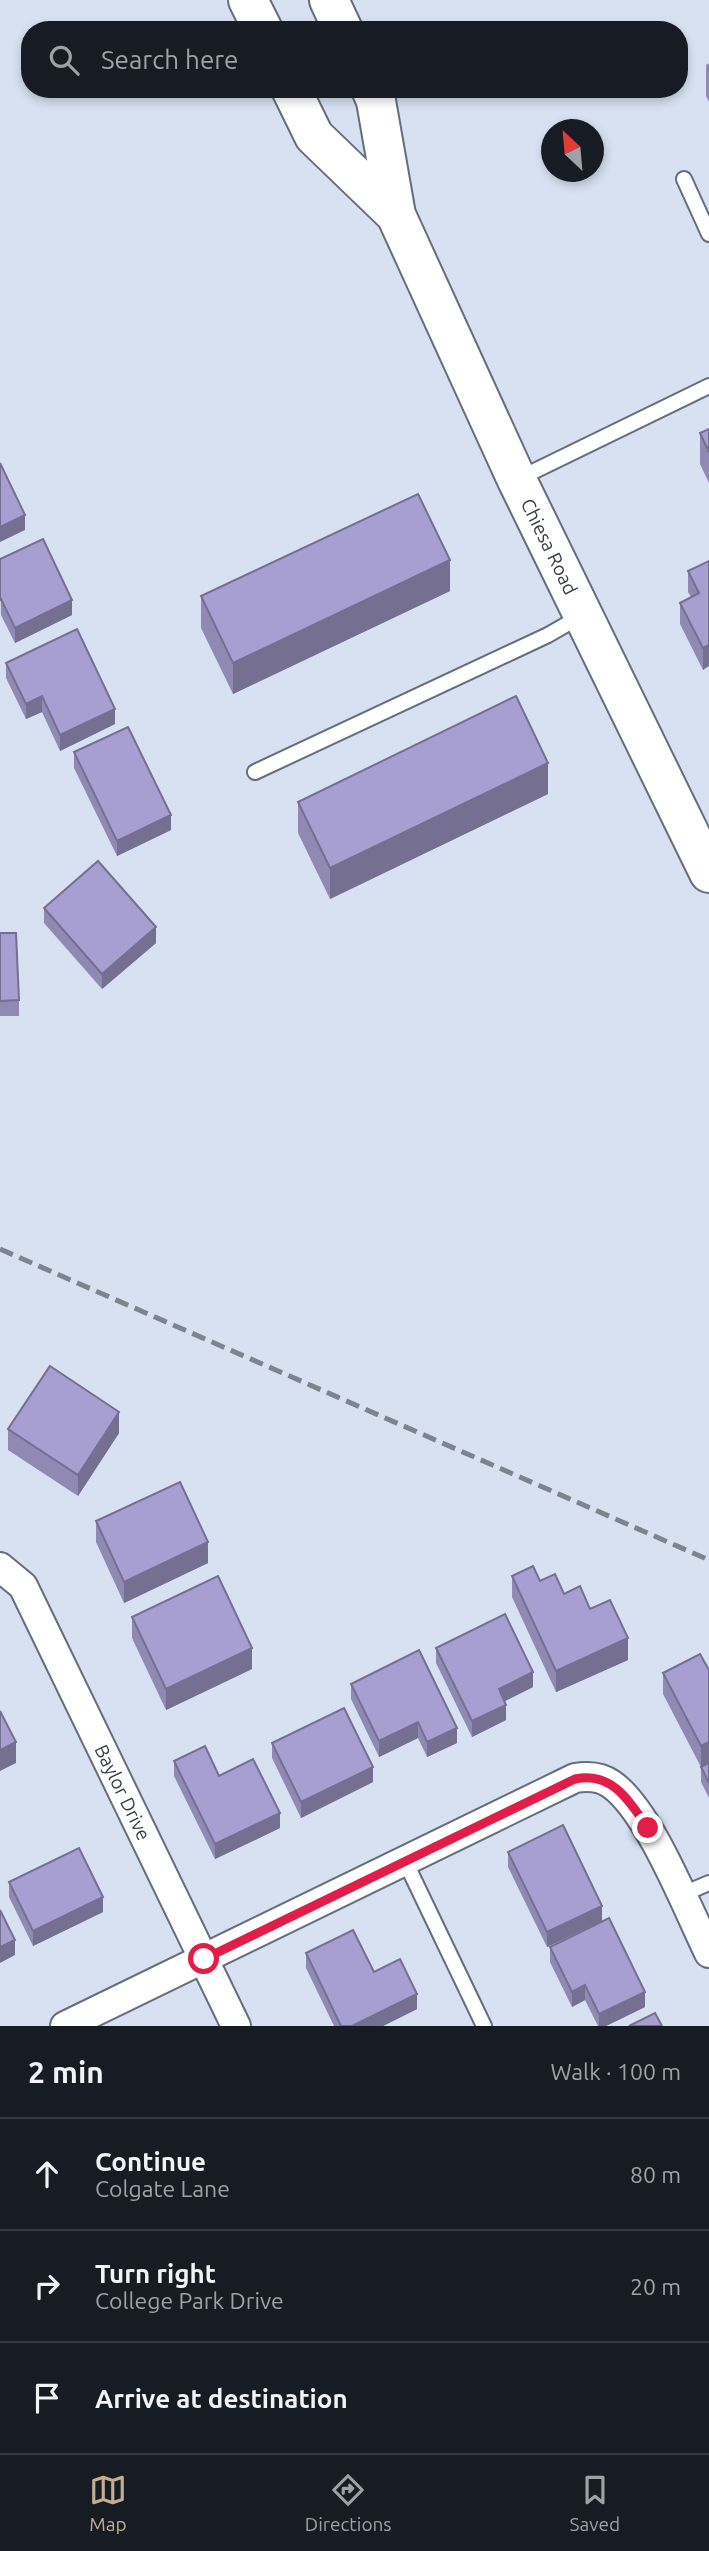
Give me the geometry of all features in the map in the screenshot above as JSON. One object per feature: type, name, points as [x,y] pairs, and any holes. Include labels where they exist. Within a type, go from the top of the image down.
[{"type":"main road","points":[[248,0],[258,21]]},
{"type":"main road","points":[[329,0],[339,21]]},
{"type":"main road","name":"Chiesa Road","points":[[295,98],[314,136],[396,215]]},
{"type":"main road","name":"Chiesa Road","points":[[375,98],[396,215],[517,480],[709,873]]},
{"type":"street","name":"Baylor Drive","points":[[0,1567],[23,1586],[236,2026]]},
{"type":"street","points":[[65,2026],[575,1779],[589,1776],[610,1783],[628,1800],[648,1828],[709,1953]]},
{"type":"lane","points":[[684,179],[709,234]]},
{"type":"lane","points":[[517,480],[709,386]]},
{"type":"lane","points":[[256,772],[548,635],[582,615]]},
{"type":"lane","points":[[405,1861],[484,2026]]},
{"type":"lane","points":[[681,1895],[709,1883]]},
{"type":"building","points":[[709,429],[709,452],[700,433]]},
{"type":"building","points":[[0,463],[25,515],[0,527]]},
{"type":"building","points":[[418,494],[450,560],[233,663],[201,596]]},
{"type":"building","points":[[43,539],[72,600],[15,628],[0,600],[0,559]]},
{"type":"building","points":[[709,561],[709,645],[703,648],[680,603],[699,593],[688,571]]},
{"type":"building","points":[[77,629],[115,709],[60,735],[42,696],[26,704],[6,663]]},
{"type":"building","points":[[516,696],[548,763],[330,868],[298,802]]},
{"type":"building","points":[[128,727],[171,815],[117,841],[74,752]]},
{"type":"building","points":[[98,861],[156,927],[102,974],[44,908]]},
{"type":"building","points":[[0,933],[16,933],[19,1000],[0,1001]]},
{"type":"building","points":[[50,1366],[119,1412],[78,1475],[8,1429]]},
{"type":"building","points":[[180,1482],[208,1542],[124,1582],[96,1521]]},
{"type":"building","points":[[533,1566],[540,1581],[555,1574],[564,1594],[580,1586],[590,1609],[610,1600],[628,1638],[556,1671],[512,1576]]},
{"type":"building","points":[[218,1576],[252,1648],[166,1689],[132,1617]]},
{"type":"building","points":[[505,1614],[533,1672],[499,1689],[506,1705],[472,1721],[436,1648]]},
{"type":"building","points":[[419,1650],[457,1728],[427,1742],[418,1722],[379,1741],[351,1684]]},
{"type":"building","points":[[700,1654],[709,1670],[709,1742],[701,1746],[663,1673]]},
{"type":"building","points":[[344,1708],[373,1767],[301,1802],[272,1743]]},
{"type":"building","points":[[0,1711],[16,1742],[0,1750]]},
{"type":"building","points":[[205,1746],[219,1776],[253,1759],[280,1813],[215,1844],[174,1761]]},
{"type":"building","points":[[709,1763],[709,1783],[701,1767]]},
{"type":"building","points":[[563,1825],[602,1906],[547,1932],[508,1852]]},
{"type":"building","points":[[79,1848],[103,1897],[33,1931],[9,1882]]},
{"type":"building","points":[[0,1910],[15,1940],[0,1947]]},
{"type":"building","points":[[609,1918],[645,1992],[599,2014],[585,1985],[572,1992],[550,1947]]},
{"type":"building","points":[[353,1930],[374,1972],[400,1959],[417,1994],[352,2026],[341,2026],[306,1953]]},
{"type":"building","points":[[655,2013],[662,2026],[629,2026]]},
{"type":"railway","points":[[0,1249],[709,1560]]},
{"type":"route","points":[[204,1959],[575,1779],[589,1776],[610,1783],[628,1800],[648,1828]]}]
